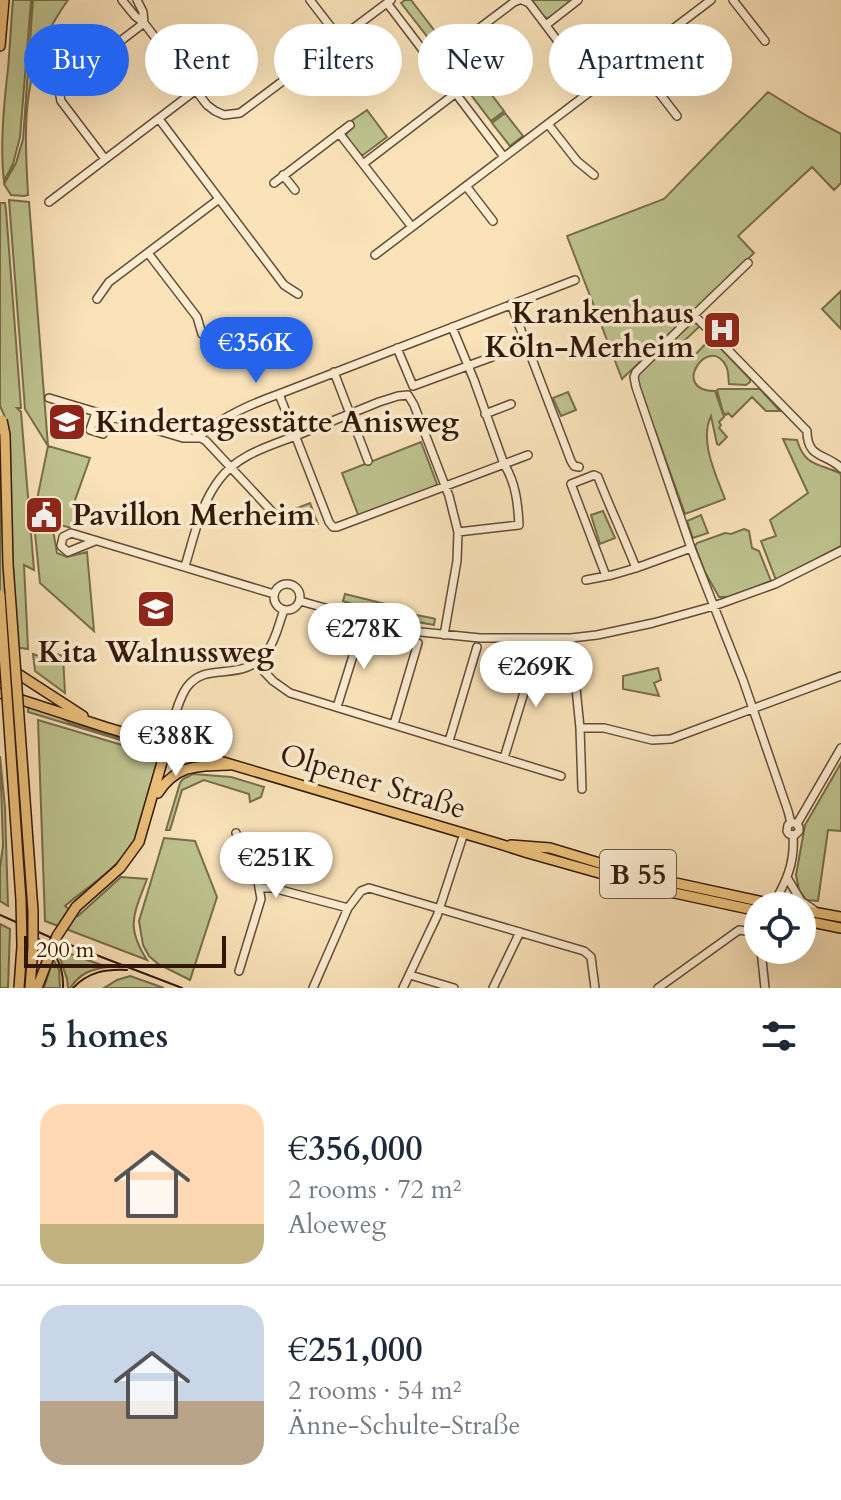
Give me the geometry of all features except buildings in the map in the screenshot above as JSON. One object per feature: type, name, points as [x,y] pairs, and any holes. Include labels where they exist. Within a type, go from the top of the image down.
[{"type":"main road","points":[[0,46],[4,0]]},
{"type":"main road","points":[[1,417],[5,435],[8,564],[32,899],[30,988]]},
{"type":"main road","points":[[0,595],[21,900],[19,988]]},
{"type":"main road","points":[[0,657],[13,671],[92,723]]},
{"type":"main road","name":"Olpener Straße","points":[[0,693],[528,853],[549,853],[744,898]]},
{"type":"main road","points":[[37,988],[57,936],[76,907],[120,868],[142,836],[167,745]]},
{"type":"main road","name":"B 55","points":[[152,803],[169,778],[182,770],[238,765]]},
{"type":"main road","name":"Olpener Straße","points":[[549,853],[656,889],[744,908]]},
{"type":"main road","points":[[816,912],[841,917]]},
{"type":"main road","points":[[816,923],[841,928]]},
{"type":"street","points":[[122,0],[144,23]]},
{"type":"street","points":[[137,0],[144,23]]},
{"type":"street","points":[[310,0],[328,24]]},
{"type":"street","points":[[485,24],[521,0],[529,3],[549,29]]},
{"type":"street","points":[[546,25],[578,0]]},
{"type":"street","points":[[679,24],[711,0]]},
{"type":"street","points":[[733,0],[765,41]]},
{"type":"street","points":[[360,24],[389,2],[418,42]]},
{"type":"street","points":[[105,159],[61,101],[59,91],[144,23]]},
{"type":"street","points":[[201,96],[215,111],[224,115],[240,113],[274,88]]},
{"type":"street","points":[[49,202],[188,96]]},
{"type":"street","points":[[363,164],[452,96]]},
{"type":"street","points":[[458,96],[504,157]]},
{"type":"street","points":[[375,255],[585,96]]},
{"type":"street","points":[[662,96],[677,116]]},
{"type":"street","points":[[159,119],[284,285],[298,294]]},
{"type":"street","points":[[548,124],[577,161],[594,175]]},
{"type":"street","points":[[274,183],[350,125]]},
{"type":"street","points":[[339,133],[412,227]]},
{"type":"street","points":[[283,175],[295,190]]},
{"type":"street","points":[[466,186],[493,221]]},
{"type":"street","points":[[97,299],[109,282],[219,199]]},
{"type":"street","points":[[148,253],[197,317],[202,334]]},
{"type":"street","points":[[748,263],[639,368],[634,377],[691,548],[799,831],[793,836],[794,849],[782,892]]},
{"type":"street","points":[[201,438],[226,416],[252,403],[575,280]]},
{"type":"street","points":[[511,304],[571,461],[579,467]]},
{"type":"street","points":[[694,315],[807,431],[807,441],[816,454],[834,461],[841,468]]},
{"type":"street","points":[[452,327],[509,471],[519,513],[519,525],[458,532]]},
{"type":"street","points":[[397,348],[413,386]]},
{"type":"street","points":[[408,395],[413,386],[492,357]]},
{"type":"street","points":[[334,372],[368,461]]},
{"type":"street","points":[[279,394],[333,527],[341,527],[528,455]]},
{"type":"street","points":[[185,566],[206,501],[231,466],[256,451],[398,396],[408,395]]},
{"type":"street","points":[[408,395],[445,486],[458,532],[457,561],[444,635]]},
{"type":"street","points":[[49,398],[183,438],[201,438],[278,518]]},
{"type":"street","points":[[485,414],[511,404]]},
{"type":"street","points":[[96,412],[90,430],[103,434],[113,417]]},
{"type":"street","points":[[606,576],[571,484],[594,475],[598,477],[636,568]]},
{"type":"street","points":[[95,541],[274,594]]},
{"type":"street","points":[[586,580],[636,568],[691,548]]},
{"type":"street","points":[[300,601],[393,627],[444,635],[511,639],[571,638],[654,623],[714,606],[775,584],[841,551]]},
{"type":"street","points":[[291,584],[299,591],[300,601],[294,609],[284,610],[277,606],[274,594],[279,587],[291,584]]},
{"type":"street","points":[[167,745],[182,696],[189,684],[205,674],[238,671],[256,663],[270,647],[284,610]]},
{"type":"street","points":[[337,707],[362,627]]},
{"type":"street","points":[[571,638],[580,728],[582,789]]},
{"type":"street","points":[[394,724],[418,643]]},
{"type":"street","points":[[449,741],[477,647]]},
{"type":"street","points":[[504,758],[537,650]]},
{"type":"street","points":[[256,663],[290,693],[561,776]]},
{"type":"street","points":[[580,728],[604,728],[652,740],[671,739],[841,676]]},
{"type":"street","points":[[794,824],[841,748]]},
{"type":"street","points":[[236,833],[261,899],[239,971]]},
{"type":"street","points":[[403,988],[437,916],[464,833]]},
{"type":"street","points":[[788,879],[796,892]]},
{"type":"street","points":[[259,888],[273,888],[348,908]]},
{"type":"street","points":[[313,988],[348,908],[361,891],[369,888],[588,953],[595,988]]},
{"type":"street","points":[[658,988],[739,930],[744,931]]},
{"type":"street","points":[[493,988],[520,932]]},
{"type":"street","points":[[762,964],[765,988]]},
{"type":"street","points":[[410,975],[454,988]]},
{"type":"green space","points":[[13,0],[31,0],[29,24],[24,24],[20,137],[13,164],[4,181],[3,126]]},
{"type":"green space","points":[[33,0],[68,0],[53,24],[31,24]]},
{"type":"green space","points":[[411,0],[429,24],[418,25],[401,3]]},
{"type":"green space","points":[[530,0],[567,0],[570,3],[547,18]]},
{"type":"green space","points":[[768,92],[841,134],[841,183],[834,190],[812,167],[738,236],[754,253],[622,379],[567,236],[664,199]]},
{"type":"green space","points":[[26,96],[29,96],[26,142],[28,195],[11,195],[4,184],[16,163],[23,139]]},
{"type":"green space","points":[[472,96],[492,96],[504,111],[491,121]]},
{"type":"green space","points":[[367,110],[387,137],[363,155],[346,134],[354,126],[351,121]]},
{"type":"green space","points":[[505,113],[523,136],[510,146],[492,123]]},
{"type":"green space","points":[[9,200],[29,202],[48,446],[25,409]]},
{"type":"green space","points":[[0,203],[5,203],[6,210],[21,408],[17,408],[21,412],[34,570],[24,565],[28,649],[0,645],[0,423],[5,417],[0,406]]},
{"type":"green space","points":[[841,291],[841,329],[822,309]]},
{"type":"green space","points":[[693,322],[700,326],[684,341],[695,355],[711,338],[750,382],[746,385],[729,384],[727,368],[719,358],[711,356],[697,366],[695,382],[702,389],[715,391],[724,417],[719,422],[719,428],[727,437],[717,444],[711,416],[707,436],[710,458],[725,499],[685,514],[653,430],[637,377]]},
{"type":"green space","points":[[719,389],[760,389],[780,411],[766,411],[752,397],[732,417],[728,413],[726,415]]},
{"type":"green space","points":[[568,392],[576,410],[561,416],[553,398]]},
{"type":"green space","points":[[783,439],[797,440],[809,460],[841,474],[841,546],[776,580],[761,541],[776,536],[770,520],[808,493]]},
{"type":"green space","points":[[421,442],[436,486],[359,517],[342,473]]},
{"type":"green space","points":[[48,446],[90,458],[73,506],[76,511],[72,528],[56,524],[51,526],[33,519]]},
{"type":"green space","points":[[310,503],[316,525],[308,520],[297,520],[292,510]]},
{"type":"green space","points":[[603,511],[615,538],[600,544],[591,515]]},
{"type":"green space","points":[[701,515],[708,533],[693,538],[687,521]]},
{"type":"green space","points":[[34,523],[53,530],[57,553],[67,557],[87,552],[94,631],[40,583]]},
{"type":"green space","points":[[744,529],[749,531],[752,548],[759,551],[771,581],[729,597],[719,597],[695,546],[725,533]]},
{"type":"green space","points":[[345,594],[410,610],[410,614],[435,619],[434,625],[352,607],[352,604],[343,601]]},
{"type":"green space","points":[[33,654],[54,661],[57,654],[63,656],[65,693],[35,671]]},
{"type":"green space","points":[[658,668],[661,680],[654,683],[659,696],[623,689],[623,676]]},
{"type":"green space","points":[[28,705],[51,712],[70,723],[160,752],[28,712]]},
{"type":"green space","points":[[38,720],[159,756],[144,816],[131,847],[109,870],[65,906],[78,916],[121,877],[147,879],[138,902],[134,929],[147,960],[45,921]]},
{"type":"green space","points":[[0,756],[8,906],[0,901],[3,846]]},
{"type":"green space","points":[[841,763],[841,831],[828,830],[818,901],[816,892],[800,892],[796,875],[805,825]]},
{"type":"green space","points":[[193,774],[231,777],[264,787],[261,797],[250,802],[249,794],[204,780],[182,790],[170,830],[166,830],[180,783]]},
{"type":"green space","points":[[164,838],[195,841],[217,897],[190,980],[158,964],[143,945],[139,921]]},
{"type":"green space","points":[[0,924],[10,929],[8,988],[0,988]]},
{"type":"green space","points":[[57,949],[107,967],[86,973],[68,988]]},
{"type":"green space","points":[[53,959],[59,970],[60,988],[44,988]]},
{"type":"green space","points":[[130,976],[164,988],[104,988]]},
{"type":"tram line","points":[[0,915],[182,988]]},
{"type":"tram line","points":[[36,937],[57,959],[63,988]]},
{"type":"tram line","points":[[73,988],[97,973],[127,970]]},
{"type":"place","name":"Krankenhaus Köln-Merheim","points":[[722,330]]},
{"type":"place","name":"Kindertagesstätte Anisweg","points":[[67,422]]},
{"type":"place","name":"Pavillon Merheim","points":[[44,515]]},
{"type":"place","name":"Kita Walnussweg","points":[[156,609]]}]
